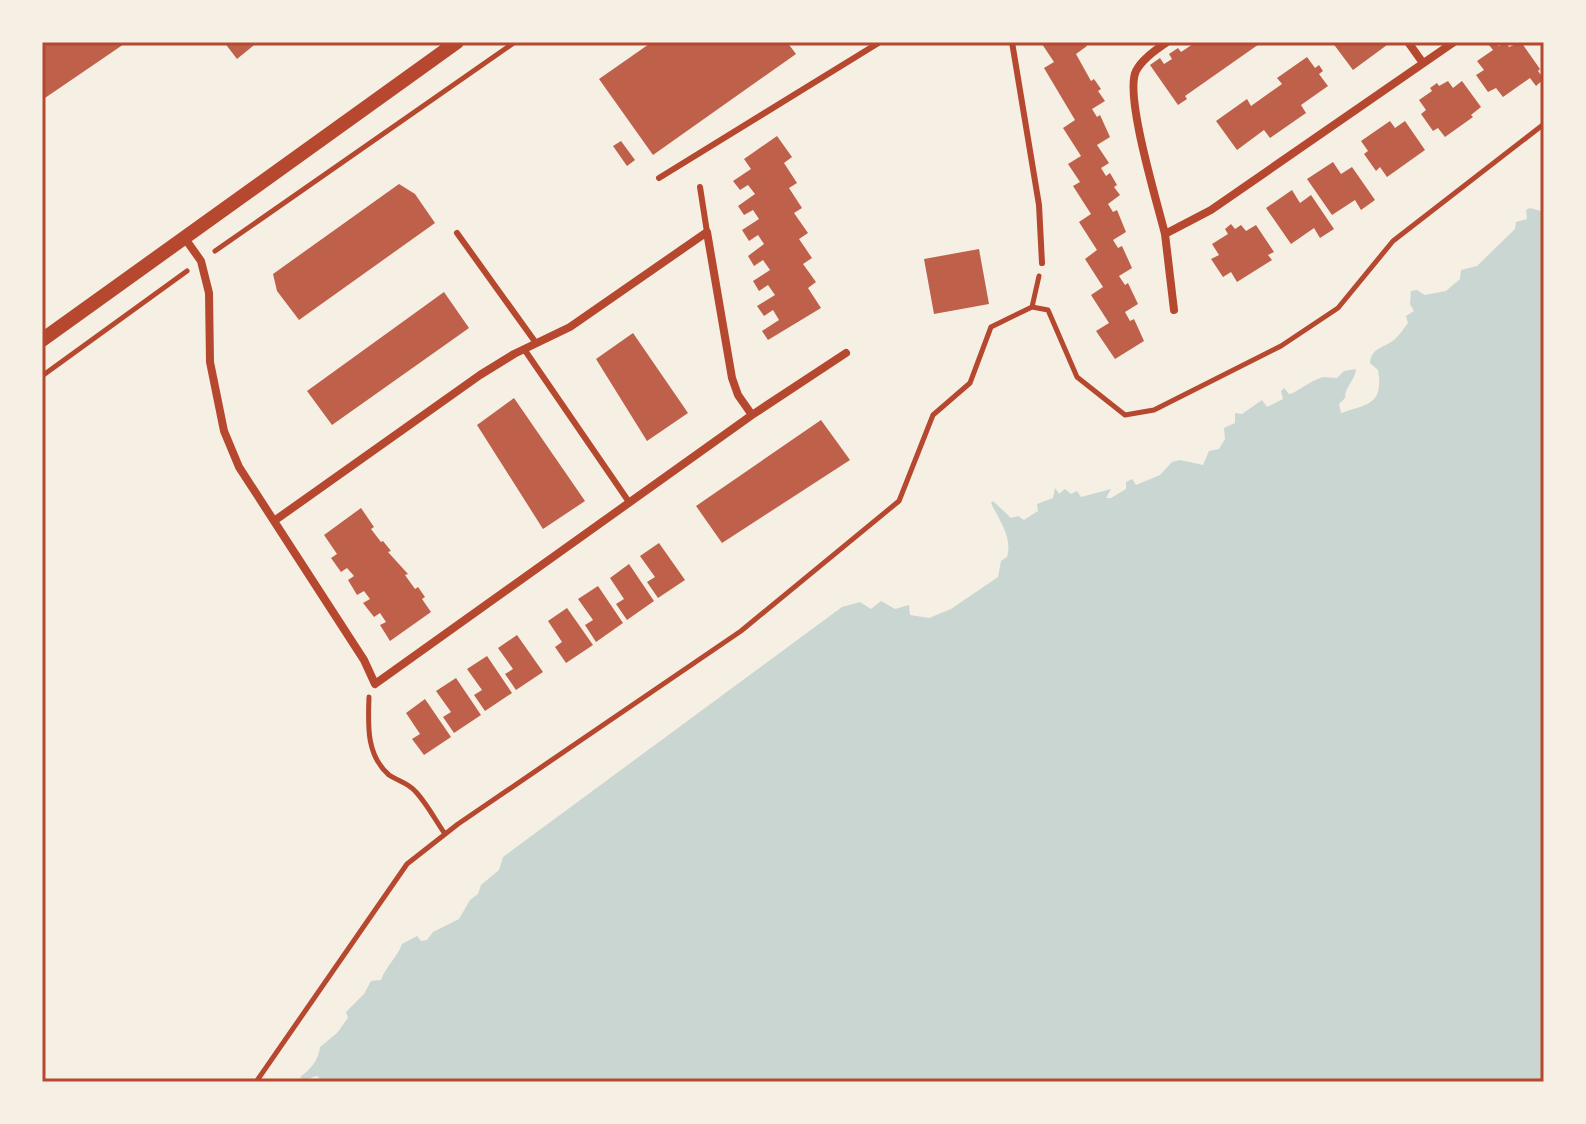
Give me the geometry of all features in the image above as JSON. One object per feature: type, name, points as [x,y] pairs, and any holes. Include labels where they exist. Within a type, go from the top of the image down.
[{"type":"street","points":[[42,340],[457,42]]},
{"type":"street","points":[[1167,42],[1153,52],[1135,73],[1134,101],[1142,146],[1165,234],[1174,310]]},
{"type":"street","points":[[1408,42],[1423,63]]},
{"type":"street","points":[[1165,234],[1211,210],[1454,42]]},
{"type":"street","points":[[274,521],[480,375],[570,327],[707,232],[732,378],[738,395],[752,415]]},
{"type":"street","points":[[184,237],[201,261],[209,293],[210,362],[224,431],[239,467],[364,660],[375,684],[752,415],[846,353]]},
{"type":"lane","points":[[659,178],[880,42]]},
{"type":"lane","points":[[1012,42],[1039,205],[1042,263]]},
{"type":"lane","points":[[700,187],[707,232]]},
{"type":"lane","points":[[457,233],[536,343]]},
{"type":"lane","points":[[524,349],[629,502]]},
{"type":"path","points":[[42,376],[515,42]]},
{"type":"path","points":[[256,1082],[407,864],[445,834],[741,631],[899,501],[933,415],[970,383],[991,327],[1032,307],[1048,310],[1077,377],[1125,415],[1154,410],[1281,346],[1338,308],[1393,241],[1544,124]]},
{"type":"path","points":[[1032,307],[1042,263]]},
{"type":"path","points":[[375,684],[369,697],[368,726],[377,761],[390,776],[417,792],[445,834]]},
{"type":"shaded area","points":[[1544,205],[1544,1082],[324,1082],[317,1076],[304,1080],[300,1077],[313,1064],[320,1047],[337,1033],[348,1018],[346,1012],[364,994],[371,981],[381,980],[402,944],[417,936],[421,941],[427,940],[433,932],[459,919],[481,885],[499,870],[503,857],[842,607],[860,602],[871,609],[881,601],[895,609],[909,605],[910,615],[929,618],[951,609],[998,577],[1001,561],[1007,557],[1008,543],[991,503],[993,501],[1011,518],[1018,516],[1024,520],[1038,511],[1037,504],[1053,498],[1055,488],[1059,494],[1065,489],[1071,494],[1077,491],[1081,497],[1111,489],[1106,498],[1111,498],[1126,489],[1126,482],[1132,479],[1136,485],[1160,475],[1172,462],[1180,460],[1203,465],[1209,451],[1219,449],[1225,439],[1224,428],[1235,423],[1235,413],[1242,414],[1262,400],[1267,407],[1283,399],[1281,391],[1284,388],[1289,394],[1293,393],[1323,377],[1337,378],[1344,371],[1356,369],[1345,398],[1339,404],[1341,413],[1366,405],[1376,397],[1379,382],[1378,370],[1370,363],[1371,358],[1375,351],[1396,338],[1408,323],[1406,316],[1414,311],[1410,304],[1411,291],[1417,290],[1425,295],[1446,291],[1460,279],[1461,270],[1477,266],[1515,229],[1516,222],[1527,219],[1526,210],[1541,211]]},
{"type":"building","points":[[42,42],[127,42],[42,100]]},
{"type":"building","points":[[224,42],[258,42],[237,59]]},
{"type":"building","points":[[652,42],[787,42],[796,54],[653,155],[599,79]]},
{"type":"building","points":[[1084,42],[1087,46],[1076,54],[1091,81],[1094,79],[1101,89],[1098,91],[1105,101],[1092,109],[1097,117],[1100,115],[1110,137],[1097,145],[1109,163],[1101,168],[1106,176],[1110,173],[1120,195],[1108,204],[1113,212],[1117,210],[1126,232],[1113,240],[1118,248],[1122,246],[1132,268],[1119,276],[1125,285],[1128,283],[1138,304],[1125,312],[1130,321],[1134,319],[1144,341],[1115,359],[1096,331],[1109,323],[1091,295],[1103,287],[1085,259],[1097,250],[1079,222],[1091,214],[1073,186],[1080,182],[1068,164],[1081,156],[1063,128],[1075,120],[1044,68],[1054,62],[1042,44]]},
{"type":"building","points":[[1196,42],[1262,42],[1185,96],[1187,99],[1178,105],[1150,65],[1160,58],[1164,64],[1172,59],[1169,54],[1178,48],[1181,52]]},
{"type":"building","points":[[1332,42],[1391,42],[1353,70]]},
{"type":"building","points":[[1494,42],[1499,46],[1506,42],[1509,47],[1521,42],[1544,79],[1536,86],[1530,78],[1503,97],[1496,88],[1488,92],[1476,75],[1484,70],[1477,61],[1493,50],[1489,45]]},
{"type":"building","points":[[1307,57],[1315,68],[1319,65],[1323,71],[1319,74],[1328,86],[1301,105],[1306,113],[1270,138],[1264,130],[1237,150],[1216,121],[1247,99],[1251,106],[1282,84],[1277,78]]},
{"type":"building","points":[[1448,81],[1453,88],[1462,81],[1481,107],[1471,115],[1473,117],[1445,137],[1438,128],[1433,131],[1421,114],[1426,110],[1419,100],[1437,83],[1439,86]]},
{"type":"building","points":[[1390,121],[1395,128],[1405,121],[1425,150],[1387,177],[1380,167],[1376,171],[1364,154],[1368,151],[1361,141]]},
{"type":"building","points":[[777,136],[792,157],[784,163],[797,183],[789,188],[802,208],[794,213],[808,233],[799,239],[812,258],[803,264],[816,282],[808,288],[821,308],[768,340],[762,331],[779,320],[773,310],[764,316],[757,306],[775,295],[768,285],[759,291],[753,281],[770,270],[763,260],[754,266],[748,256],[764,244],[758,235],[749,241],[742,230],[759,219],[753,210],[744,215],[738,206],[755,194],[748,185],[740,190],[733,181],[751,169],[744,159]]},
{"type":"building","points":[[621,141],[635,160],[627,166],[613,146]]},
{"type":"building","points":[[1333,162],[1341,174],[1352,167],[1375,200],[1361,210],[1355,200],[1332,215],[1307,179]]},
{"type":"building","points":[[399,184],[415,194],[435,223],[299,320],[277,291],[273,274]]},
{"type":"building","points":[[1292,190],[1300,203],[1311,195],[1334,229],[1320,238],[1314,228],[1291,244],[1266,208]]},
{"type":"building","points":[[1231,224],[1235,229],[1241,225],[1246,231],[1256,225],[1274,252],[1268,255],[1272,260],[1237,282],[1231,272],[1223,277],[1211,259],[1219,255],[1212,244],[1228,234],[1225,229]]},
{"type":"building","points":[[979,249],[989,304],[934,314],[924,259]]},
{"type":"building","points":[[444,292],[469,328],[332,425],[307,391]]},
{"type":"building","points":[[633,333],[688,413],[647,441],[596,359]]},
{"type":"building","points":[[514,398],[585,501],[543,529],[477,425]]},
{"type":"building","points":[[821,420],[850,460],[722,543],[696,506]]},
{"type":"building","points":[[361,508],[374,527],[371,529],[408,574],[405,575],[415,589],[418,587],[431,612],[390,641],[380,625],[386,622],[380,613],[374,617],[363,603],[370,599],[364,591],[357,595],[348,580],[354,576],[347,568],[341,572],[331,558],[337,554],[324,535]]},
{"type":"building","points":[[659,543],[685,580],[658,598],[647,582],[655,577],[640,556]]},
{"type":"building","points":[[629,564],[654,601],[627,620],[616,604],[624,599],[610,578]]},
{"type":"building","points":[[598,586],[623,623],[596,642],[585,625],[593,620],[578,599]]},
{"type":"building","points":[[567,608],[593,645],[566,663],[555,647],[562,642],[548,621]]},
{"type":"building","points":[[517,635],[543,672],[516,690],[505,674],[513,669],[498,648]]},
{"type":"building","points":[[487,656],[512,693],[485,711],[474,695],[482,690],[467,669]]},
{"type":"building","points":[[456,678],[481,715],[454,733],[443,717],[451,712],[436,691]]},
{"type":"building","points":[[425,699],[451,737],[424,755],[412,739],[420,734],[406,713]]}]
